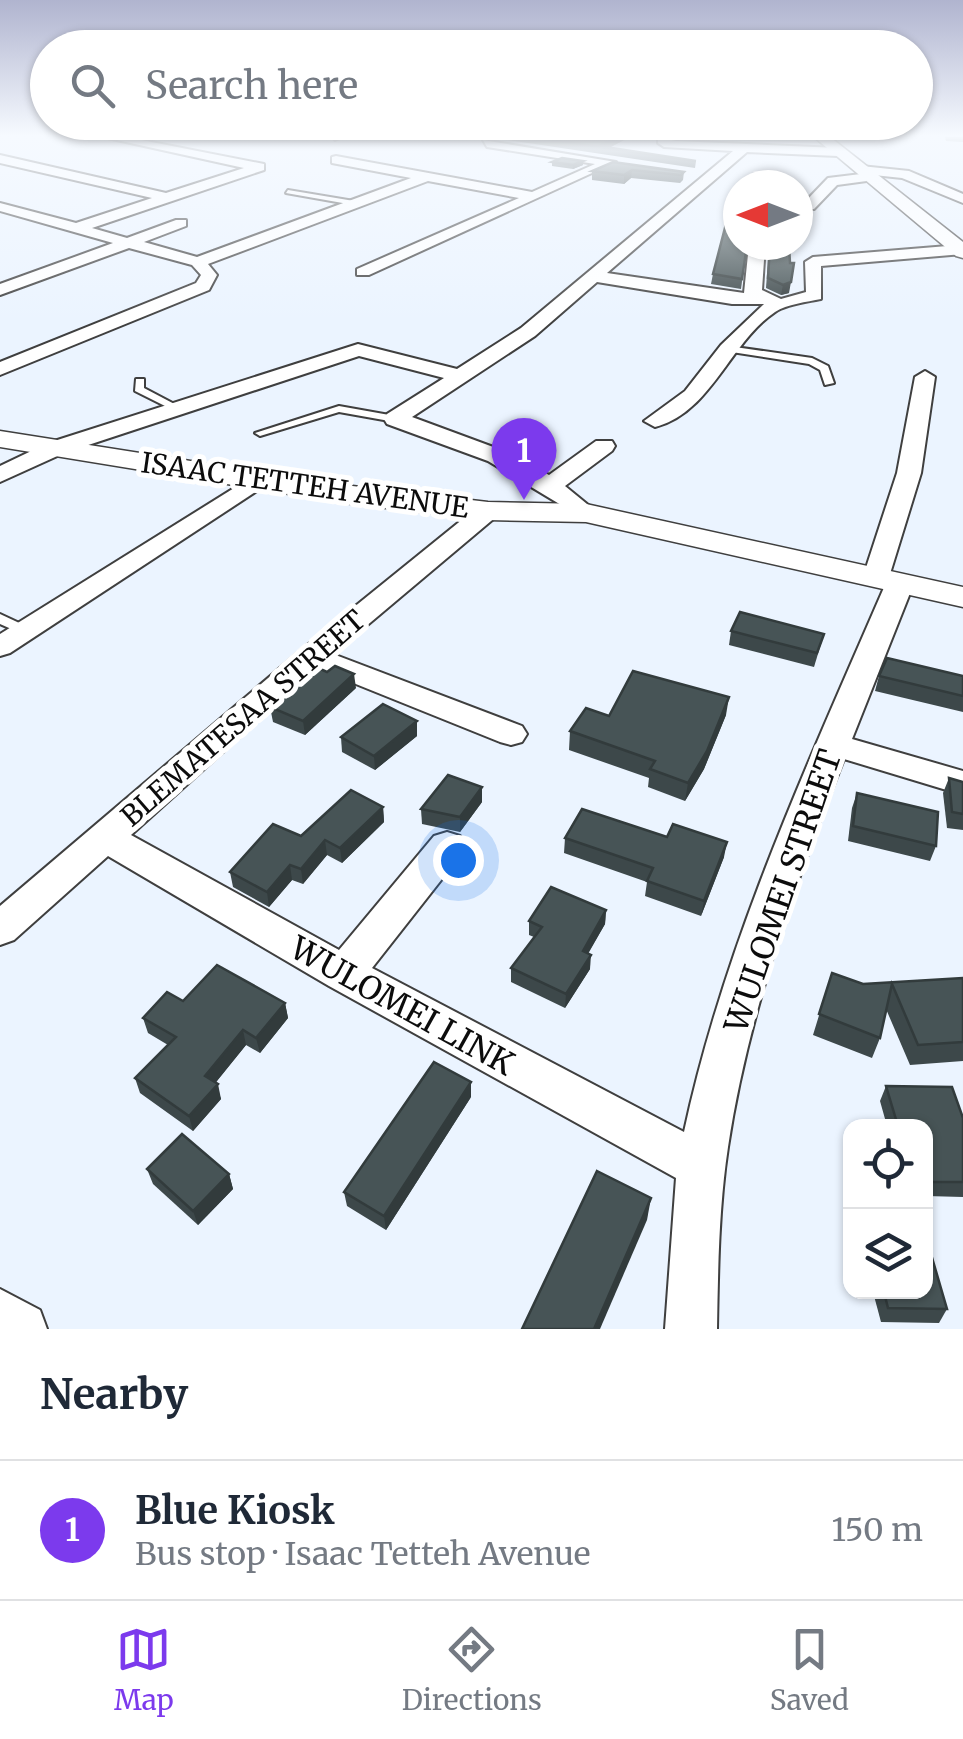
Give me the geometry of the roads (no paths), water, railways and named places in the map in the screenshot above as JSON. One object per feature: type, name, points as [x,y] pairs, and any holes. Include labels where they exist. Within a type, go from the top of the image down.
[{"type":"street","points":[[77,228],[165,199]]},
{"type":"street","points":[[198,262],[367,199]]},
{"type":"street","points":[[363,272],[526,199]]},
{"type":"street","points":[[395,419],[528,332],[678,199]]},
{"type":"street","points":[[897,199],[961,251]]},
{"type":"street","points":[[0,369],[202,286],[209,275],[198,262],[2,208]]},
{"type":"street","points":[[0,290],[181,222]]},
{"type":"street","points":[[594,276],[732,299],[769,300],[815,294],[811,268],[813,262],[823,259],[961,251]]},
{"type":"street","points":[[755,260],[752,288],[769,300]]},
{"type":"street","points":[[654,421],[692,395],[760,316],[769,300]]},
{"type":"street","points":[[0,476],[56,448],[358,350],[460,376]]},
{"type":"street","name":"WULOMEI STREET","points":[[691,1329],[694,1239],[709,1120],[752,962],[833,745],[888,580],[925,377]]},
{"type":"street","points":[[395,419],[492,452],[552,484],[586,512]]},
{"type":"street","name":"ISAAC TETTEH AVENUE","points":[[0,438],[255,482],[488,511],[586,512],[963,597]]},
{"type":"street","points":[[552,484],[604,446]]},
{"type":"street","points":[[0,647],[255,482]]},
{"type":"street","name":"BLEMATESAA STREET","points":[[0,928],[312,656],[488,511]]},
{"type":"street","points":[[312,656],[511,734]]},
{"type":"street","points":[[833,745],[963,784]]},
{"type":"street","name":"WULOMEI LINK","points":[[106,838],[344,974],[704,1167]]},
{"type":"street","points":[[344,974],[447,846]]},
{"type":"street","points":[[0,1315],[21,1329]]},
{"type":"lane","points":[[327,199],[354,204]]},
{"type":"lane","points":[[728,349],[812,362],[824,368],[829,382]]},
{"type":"lane","points":[[140,381],[139,389],[177,408]]},
{"type":"lane","points":[[260,432],[339,409],[395,419]]},
{"type":"lane","points":[[0,618],[25,631]]},
{"type":"place","name":"Blue Kiosk","points":[[524,500]]}]
